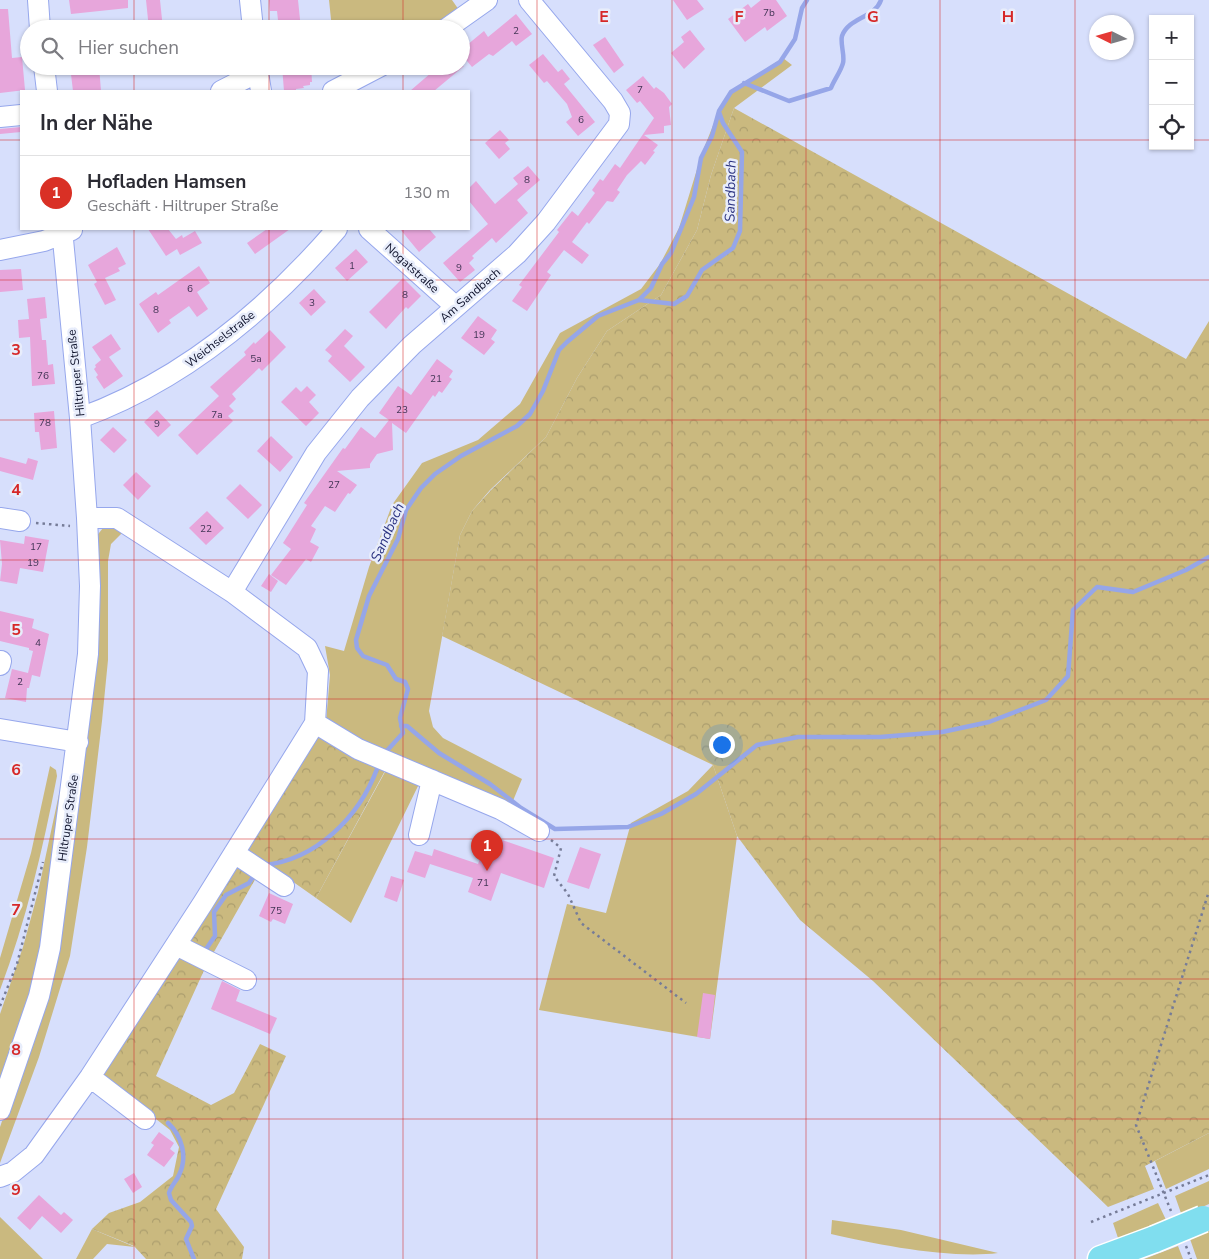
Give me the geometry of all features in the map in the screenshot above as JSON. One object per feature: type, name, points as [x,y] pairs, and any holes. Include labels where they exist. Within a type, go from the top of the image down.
[{"type":"main road","points":[[1101,1259],[1206,1218]]},
{"type":"street","points":[[38,0],[39,20]]},
{"type":"street","points":[[250,0],[252,20]]},
{"type":"street","points":[[459,20],[487,0]]},
{"type":"street","name":"Am Sandbach","points":[[232,592],[316,452],[360,398],[412,345],[517,254],[610,139],[619,124],[620,113],[613,101],[529,0]]},
{"type":"street","points":[[45,75],[47,90]]},
{"type":"street","points":[[223,90],[247,75]]},
{"type":"street","points":[[258,75],[262,90]]},
{"type":"street","points":[[335,90],[364,75]]},
{"type":"street","points":[[0,117],[20,115]]},
{"type":"street","name":"Weichselstraße","points":[[80,418],[116,405],[194,360],[275,295],[303,268],[336,230]]},
{"type":"street","name":"Nogatstraße","points":[[370,230],[455,306]]},
{"type":"street","points":[[0,250],[66,231]]},
{"type":"street","name":"Hiltruper Straße","points":[[0,1110],[39,996],[50,948],[78,742],[89,634],[90,586],[82,522],[80,418],[66,231]]},
{"type":"street","points":[[0,518],[20,521]]},
{"type":"street","points":[[0,1177],[13,1172],[34,1155],[90,1077],[176,945],[315,723],[318,671],[307,648],[232,592],[118,518],[82,522]]},
{"type":"street","points":[[315,723],[358,749],[500,809],[539,831]]},
{"type":"street","points":[[0,730],[78,742]]},
{"type":"street","points":[[419,835],[432,780]]},
{"type":"street","points":[[234,853],[284,886]]},
{"type":"street","points":[[176,945],[246,980]]},
{"type":"street","points":[[90,1077],[146,1119]]},
{"type":"path","points":[[20,521],[62,527],[82,522]]},
{"type":"path","points":[[539,831],[561,848],[554,876],[568,894],[581,923],[686,1003]]},
{"type":"path","points":[[0,1006],[16,964],[44,860]]},
{"type":"path","points":[[1174,1217],[1136,1124],[1209,890]]},
{"type":"path","points":[[1091,1222],[1164,1194],[1209,1174]]},
{"type":"path","points":[[1184,1241],[1190,1259]]},
{"type":"green space","points":[[329,0],[452,0],[459,10],[442,20],[331,20]]},
{"type":"green space","points":[[783,58],[792,65],[734,108],[711,175],[697,230],[661,295],[607,331],[577,378],[546,437],[490,490],[472,511],[460,535],[429,711],[433,727],[443,738],[522,779],[510,808],[420,782],[351,923],[316,898],[391,761],[326,722],[330,675],[325,646],[344,651],[369,567],[392,505],[422,463],[478,440],[520,404],[560,333],[641,289],[660,264],[679,228],[702,153],[718,113],[730,92]]},
{"type":"green space","points":[[734,108],[1186,359],[1209,321],[1209,1133],[1145,1166],[1154,1189],[1108,1207],[873,981],[800,920],[737,836],[713,765],[442,636],[460,535],[472,511],[546,437],[577,378],[607,331],[661,295],[697,230],[711,175]]},
{"type":"green space","points":[[118,524],[122,533],[111,544],[108,561],[108,660],[102,721],[87,847],[70,956],[39,1057],[0,1163],[0,1127],[42,1005],[95,538],[103,528]]},
{"type":"green space","points":[[315,733],[386,769],[316,898],[265,862],[206,966],[156,1076],[211,1105],[234,1093],[260,1044],[286,1056],[216,1209],[244,1247],[242,1259],[146,1259],[134,1246],[92,1229],[109,1213],[140,1202],[173,1176],[179,1147],[170,1130],[100,1075]]},
{"type":"green space","points":[[713,765],[737,836],[710,1039],[539,1010],[567,904],[606,913],[631,823],[688,791]]},
{"type":"green space","points":[[50,766],[56,770],[57,776],[46,831],[26,911],[0,990],[0,958],[31,853]]},
{"type":"green space","points":[[65,766],[39,964],[0,1085],[0,1014],[23,947],[38,892]]},
{"type":"green space","points":[[1209,1133],[1209,1169],[1166,1189],[1155,1161]]},
{"type":"green space","points":[[1209,1181],[1209,1204],[1182,1216],[1175,1196]]},
{"type":"green space","points":[[1158,1203],[1167,1222],[1119,1241],[1113,1223]]},
{"type":"green space","points":[[0,1217],[43,1259],[0,1259]]},
{"type":"green space","points":[[832,1220],[901,1230],[998,1253],[937,1253],[870,1242],[831,1234]]},
{"type":"green space","points":[[92,1229],[135,1247],[107,1244],[93,1259],[76,1259]]},
{"type":"green space","points":[[1209,1231],[1209,1259],[1197,1259],[1190,1239]]},
{"type":"green space","points":[[1178,1246],[1183,1259],[1144,1259]]},
{"type":"building","points":[[69,0],[128,0],[128,8],[71,14]]},
{"type":"building","points":[[146,0],[160,0],[162,20],[148,20]]},
{"type":"building","points":[[269,0],[298,0],[300,20],[278,20],[277,11],[270,11]]},
{"type":"building","points":[[673,0],[697,0],[704,9],[687,20]]},
{"type":"building","points":[[761,0],[776,0],[787,16],[767,31],[765,27],[745,42],[728,19],[748,4],[751,8]]},
{"type":"building","points":[[0,9],[8,9],[12,58],[20,57],[20,75],[24,75],[25,90],[0,93]]},
{"type":"building","points":[[516,14],[532,34],[516,46],[512,41],[493,56],[489,54],[472,67],[470,65],[470,43],[484,31],[488,37]]},
{"type":"building","points":[[690,30],[705,49],[684,69],[671,53],[684,42],[681,37]]},
{"type":"building","points":[[605,37],[624,65],[614,73],[593,45]]},
{"type":"building","points":[[543,54],[558,72],[562,69],[570,79],[564,84],[595,122],[578,136],[566,122],[572,117],[567,104],[547,81],[544,83],[529,65]]},
{"type":"building","points":[[71,75],[100,75],[101,90],[73,90]]},
{"type":"building","points":[[283,75],[312,75],[312,82],[310,82],[310,85],[296,90],[284,90]]},
{"type":"building","points":[[429,75],[453,75],[435,90],[411,90]]},
{"type":"building","points":[[643,76],[654,89],[656,87],[664,93],[672,104],[669,107],[671,125],[664,126],[664,133],[644,135],[658,145],[653,151],[655,152],[645,165],[641,161],[627,175],[617,190],[620,192],[613,202],[607,201],[589,224],[587,222],[572,242],[589,255],[582,264],[564,250],[547,272],[551,275],[527,311],[512,301],[522,287],[519,285],[559,232],[557,230],[572,211],[578,216],[595,193],[592,190],[600,179],[603,181],[615,164],[620,168],[654,118],[640,101],[637,103],[626,90]]},
{"type":"building","points":[[20,127],[20,132],[0,134],[0,129]]},
{"type":"building","points":[[500,130],[509,140],[505,143],[510,149],[499,159],[485,143]]},
{"type":"building","points":[[528,166],[540,180],[517,200],[528,213],[496,243],[492,238],[472,256],[474,258],[469,263],[475,270],[460,282],[443,263],[488,224],[470,202],[470,187],[476,181],[495,204],[518,184],[513,178]]},
{"type":"building","points":[[149,230],[169,230],[176,239],[182,235],[183,238],[195,231],[202,243],[180,255],[177,249],[166,256]]},
{"type":"building","points":[[266,230],[289,230],[255,254],[247,243]]},
{"type":"building","points":[[401,230],[430,230],[436,237],[419,252]]},
{"type":"building","points":[[117,247],[126,264],[118,268],[120,271],[105,278],[116,300],[105,305],[94,284],[97,282],[88,265]]},
{"type":"building","points":[[356,249],[368,262],[347,281],[335,268]]},
{"type":"building","points":[[199,266],[210,283],[197,292],[208,309],[197,317],[189,306],[169,320],[171,323],[158,333],[139,304],[156,292],[158,295]]},
{"type":"building","points":[[21,269],[23,290],[0,292],[0,270]]},
{"type":"building","points":[[403,278],[421,296],[408,309],[406,307],[386,329],[369,312]]},
{"type":"building","points":[[314,289],[326,302],[311,316],[299,303]]},
{"type":"building","points":[[45,297],[47,318],[40,319],[42,340],[46,340],[48,365],[53,364],[55,384],[32,386],[30,337],[19,338],[18,320],[29,319],[27,299]]},
{"type":"building","points":[[478,316],[497,330],[491,339],[495,342],[484,355],[461,338]]},
{"type":"building","points":[[345,329],[353,336],[344,346],[365,367],[350,382],[328,361],[332,356],[325,350]]},
{"type":"building","points":[[270,330],[286,347],[262,371],[259,368],[232,394],[236,399],[229,406],[234,411],[228,416],[233,421],[197,455],[178,435],[219,396],[210,387],[246,355],[244,352],[254,342],[255,344]]},
{"type":"building","points":[[111,334],[121,349],[109,357],[123,376],[104,389],[96,377],[98,375],[94,369],[95,365],[101,360],[92,347]]},
{"type":"building","points":[[437,359],[453,371],[449,377],[452,379],[442,393],[439,391],[435,397],[433,395],[406,433],[392,423],[393,450],[377,454],[370,464],[370,468],[337,471],[357,485],[350,494],[348,493],[335,512],[325,506],[311,526],[316,529],[310,542],[319,547],[311,562],[306,559],[286,585],[271,575],[291,549],[283,543],[307,505],[304,503],[343,448],[345,449],[361,427],[375,438],[389,420],[379,413],[398,386],[411,395]]},
{"type":"building","points":[[307,386],[316,395],[309,402],[319,413],[306,426],[281,402],[296,387],[301,392]]},
{"type":"building","points":[[157,410],[171,425],[158,437],[144,422]]},
{"type":"building","points":[[54,411],[57,448],[41,450],[39,432],[35,432],[34,413]]},
{"type":"building","points":[[113,427],[127,440],[114,453],[100,440]]},
{"type":"building","points":[[271,436],[293,457],[280,472],[257,451]]},
{"type":"building","points":[[0,457],[26,464],[28,458],[38,461],[33,480],[0,471]]},
{"type":"building","points":[[136,472],[151,486],[138,500],[123,485]]},
{"type":"building","points":[[240,484],[262,505],[248,519],[226,498]]},
{"type":"building","points":[[207,511],[224,528],[206,545],[189,528]]},
{"type":"building","points":[[25,536],[49,540],[43,572],[20,568],[17,584],[0,581],[2,564],[0,540],[24,544]]},
{"type":"building","points":[[269,574],[278,581],[271,592],[261,586]]},
{"type":"building","points":[[0,611],[34,619],[32,628],[49,634],[40,677],[32,675],[29,688],[27,688],[26,702],[5,698],[12,669],[28,673],[33,651],[29,650],[29,648],[0,641]]},
{"type":"building","points":[[488,835],[554,858],[544,888],[501,873],[491,901],[468,892],[473,878],[430,864],[425,878],[407,872],[415,851],[432,856],[434,849],[478,864]]},
{"type":"building","points":[[580,847],[601,854],[589,889],[567,882]]},
{"type":"building","points":[[391,876],[404,880],[397,902],[384,897]]},
{"type":"building","points":[[269,893],[293,904],[285,924],[273,919],[271,922],[259,916]]},
{"type":"building","points":[[222,981],[240,990],[236,1001],[277,1018],[270,1034],[211,1009]]},
{"type":"building","points":[[703,993],[715,995],[710,1039],[697,1037]]},
{"type":"building","points":[[159,1132],[174,1143],[170,1149],[175,1153],[164,1167],[147,1155],[154,1145],[151,1143]]},
{"type":"building","points":[[134,1173],[142,1187],[133,1193],[124,1179]]},
{"type":"building","points":[[39,1195],[61,1215],[64,1212],[73,1220],[61,1233],[42,1216],[30,1230],[17,1218]]},
{"type":"waterway","name":"Sandbach","points":[[384,754],[403,733],[400,718],[408,689],[405,682],[396,679],[387,665],[363,656],[357,648],[356,640],[369,596],[398,539],[406,510],[421,488],[435,474],[461,456],[517,426],[530,414],[543,391],[559,350],[567,342],[598,316],[639,300],[651,288],[662,264],[671,253],[694,197],[701,158],[712,136],[719,111],[731,92],[780,62],[795,39],[802,8],[807,0]]},
{"type":"waterway","name":"Sandbach","points":[[744,83],[789,101],[831,88],[843,63],[842,36],[845,30],[873,11],[881,0]]},
{"type":"waterway","name":"Sandbach","points":[[639,300],[674,304],[687,296],[702,270],[733,248],[740,231],[742,152],[723,123],[719,112]]},
{"type":"waterway","points":[[401,726],[407,726],[439,753],[490,784],[521,808],[555,829],[628,827],[661,814],[696,794],[757,745],[798,737],[880,737],[942,732],[989,722],[1046,700],[1068,676],[1073,610],[1097,587],[1133,592],[1186,570],[1209,557]]},
{"type":"waterway","name":"Sandbach","points":[[264,865],[301,855],[333,833],[359,804],[377,769]]},
{"type":"waterway","name":"Sandbach","points":[[204,952],[215,936],[214,912],[226,895],[249,883],[255,874]]},
{"type":"waterway","name":"Sandbach","points":[[168,1123],[180,1140],[183,1154],[182,1168],[169,1193],[171,1200],[191,1222],[192,1226],[186,1239],[194,1259]]},
{"type":"place","name":"Hofladen Hamsen","points":[[487,871]]}]
